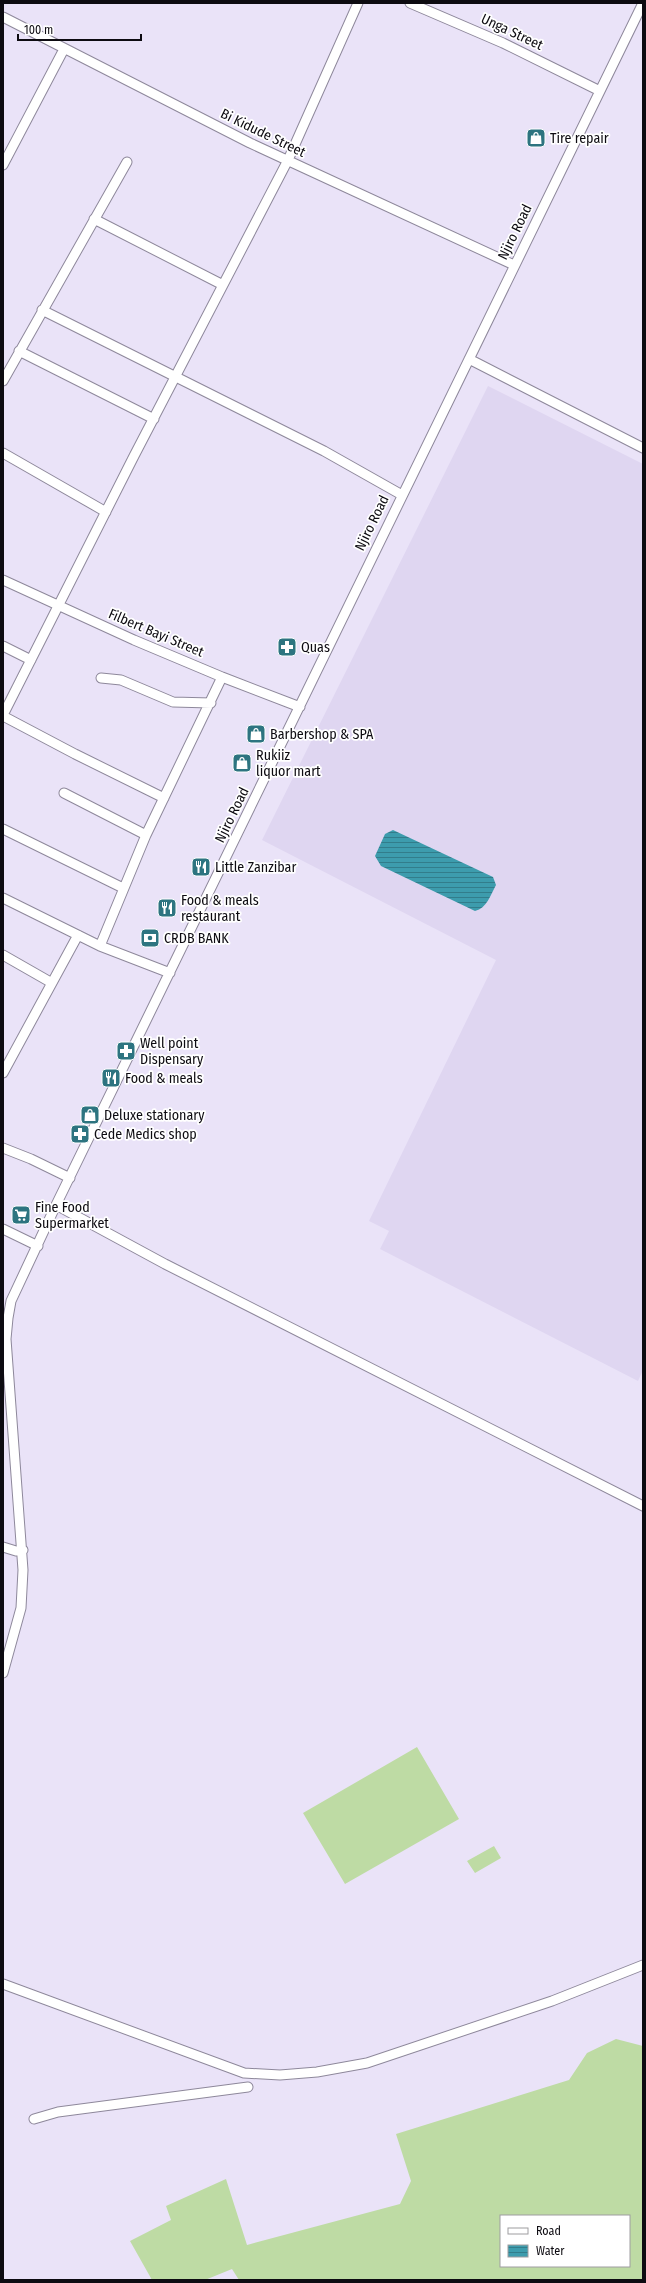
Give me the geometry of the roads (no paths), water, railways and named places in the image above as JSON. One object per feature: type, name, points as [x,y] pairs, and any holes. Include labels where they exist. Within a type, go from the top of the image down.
[{"type":"street","points":[[164,798],[3,716],[106,512],[288,160],[358,3]]},
{"type":"street","name":"Unga Street","points":[[410,3],[503,43],[600,91]]},
{"type":"street","name":"Njiro Road","points":[[3,1673],[21,1608],[23,1550],[12,1432],[7,1326],[11,1301],[56,1205],[643,3]]},
{"type":"street","name":"Bi Kidude Street","points":[[3,18],[288,160],[514,265]]},
{"type":"street","points":[[3,165],[64,49]]},
{"type":"street","points":[[3,381],[127,162]]},
{"type":"street","points":[[94,219],[223,285]]},
{"type":"street","points":[[42,310],[177,376],[324,451],[402,495]]},
{"type":"street","points":[[19,351],[154,419]]},
{"type":"street","points":[[469,359],[643,448]]},
{"type":"street","points":[[3,453],[106,512]]},
{"type":"street","name":"Filbert Bayi Street","points":[[3,580],[222,677],[300,707]]},
{"type":"street","points":[[3,646],[31,660]]},
{"type":"street","points":[[100,946],[146,835],[211,703],[222,677]]},
{"type":"street","points":[[101,678],[121,680],[173,702],[211,703]]},
{"type":"street","points":[[64,793],[146,835]]},
{"type":"street","points":[[3,829],[123,888]]},
{"type":"street","points":[[3,898],[100,946],[170,973]]},
{"type":"street","points":[[3,1073],[78,936]]},
{"type":"street","points":[[3,955],[52,983]]},
{"type":"street","points":[[3,1148],[31,1159],[70,1178]]},
{"type":"street","points":[[56,1205],[165,1264],[643,1506]]},
{"type":"street","points":[[3,1229],[38,1246]]},
{"type":"street","points":[[3,1547],[16,1551],[23,1550]]},
{"type":"street","points":[[3,1984],[244,2073],[280,2075],[317,2072],[367,2063],[552,2001],[643,1965]]},
{"type":"street","points":[[34,2119],[58,2112],[248,2087]]},
{"type":"water","points":[[393,830],[493,877],[496,885],[485,904],[475,911],[381,866],[375,856],[385,834]]},
{"type":"place","name":"Tire repair","points":[[536,138]]},
{"type":"place","name":"Quas","points":[[287,647]]},
{"type":"place","name":"Barbershop & SPA","points":[[256,734]]},
{"type":"place","name":"Rukiiz liquor mart","points":[[242,763]]},
{"type":"place","name":"Little Zanzibar","points":[[201,867]]},
{"type":"place","name":"Food & meals restaurant","points":[[167,908]]},
{"type":"place","name":"CRDB BANK","points":[[150,938]]},
{"type":"place","name":"Well point Dispensary","points":[[126,1051]]},
{"type":"place","name":"Food & meals","points":[[111,1078]]},
{"type":"place","name":"Deluxe stationary","points":[[90,1115]]},
{"type":"place","name":"Cede Medics shop","points":[[80,1134]]},
{"type":"place","name":"Fine Food Supermarket","points":[[21,1215]]}]
